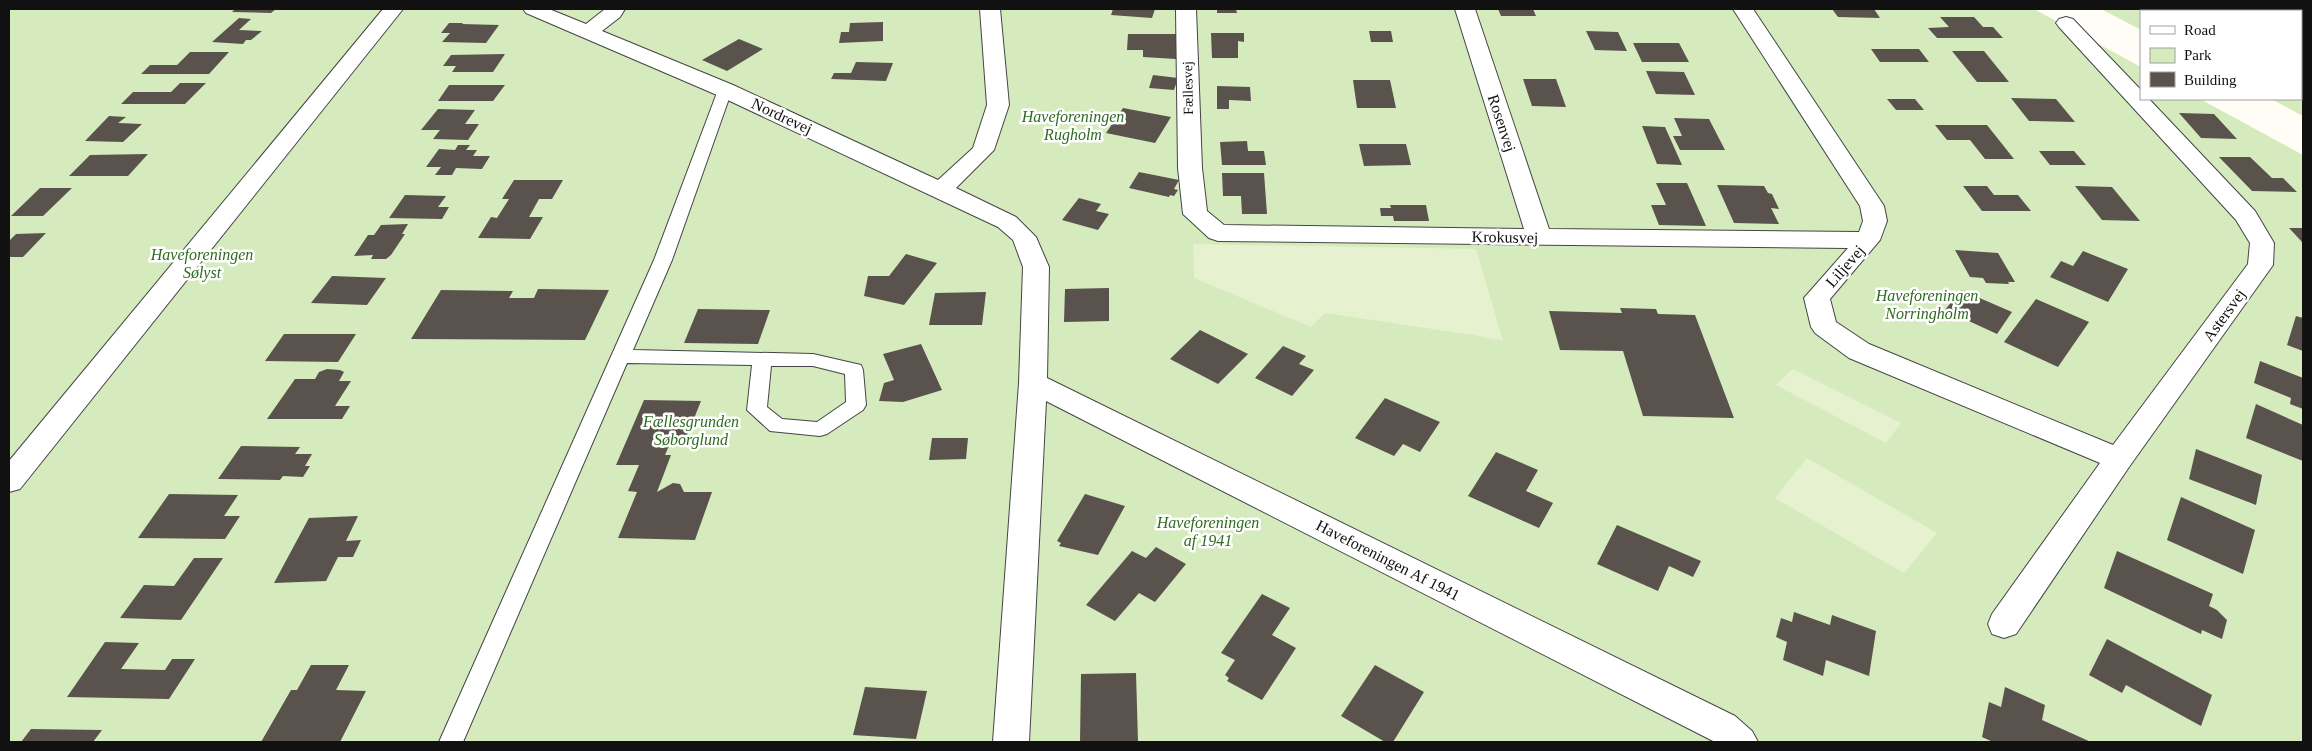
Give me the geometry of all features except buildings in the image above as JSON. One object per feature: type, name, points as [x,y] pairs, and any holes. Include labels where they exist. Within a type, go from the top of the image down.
[{"type":"street","points":[[9,481],[393,9]]},
{"type":"street","name":"Nordrevej","points":[[532,9],[725,90],[1007,222],[1024,237],[1036,267],[1033,382]]},
{"type":"street","points":[[587,33],[614,13],[614,9]]},
{"type":"street","points":[[941,190],[983,150],[998,105],[990,9]]},
{"type":"street","name":"Fællesvej","points":[[1186,9],[1190,168]]},
{"type":"street","name":"Rosenvej","points":[[1465,9],[1539,237]]},
{"type":"street","name":"Liljevej","points":[[1743,9],[1872,206],[1875,221],[1868,240],[1817,298],[1824,327],[1859,351],[2119,459]]},
{"type":"street","name":"Astersvej","points":[[2004,624],[2119,459],[2260,265],[2262,242],[2246,216],[2066,23]]},
{"type":"street","name":"Krokusvej","points":[[1190,168],[1195,214],[1218,232],[1868,240]]},
{"type":"street","points":[[1011,742],[1033,382]]},
{"type":"street","name":"Haveforeningen Af 1941","points":[[1033,382],[1723,727],[1740,742]]},
{"type":"lane","points":[[451,742],[663,260],[725,90]]},
{"type":"lane","points":[[621,356],[813,360],[854,370],[856,405],[820,429],[777,426],[757,410],[762,359]]},
{"type":"green space","points":[[9,9],[2034,9],[2140,66],[2140,100],[2202,100],[2303,155],[2303,742],[9,742]]},
{"type":"green space","points":[[2101,9],[2303,9],[2303,116],[2273,100],[2302,100],[2302,10],[2140,10],[2140,29]]},
{"type":"green space","points":[[1193,244],[1476,249],[1503,341],[1325,313],[1311,327],[1194,278]]},
{"type":"green space","points":[[1793,369],[1901,423],[1886,443],[1776,385]]},
{"type":"green space","points":[[1807,458],[1937,533],[1904,573],[1775,498]]},
{"type":"park label","name":"Haveforeningen Rugholm","points":[[1073,125]]},
{"type":"park label","name":"Haveforeningen Sølyst","points":[[202,263]]},
{"type":"park label","name":"Haveforeningen Norringholm","points":[[1927,304]]},
{"type":"park label","name":"Fællesgrunden Søborglund","points":[[691,430]]},
{"type":"park label","name":"Haveforeningen af 1941","points":[[1208,531]]}]
